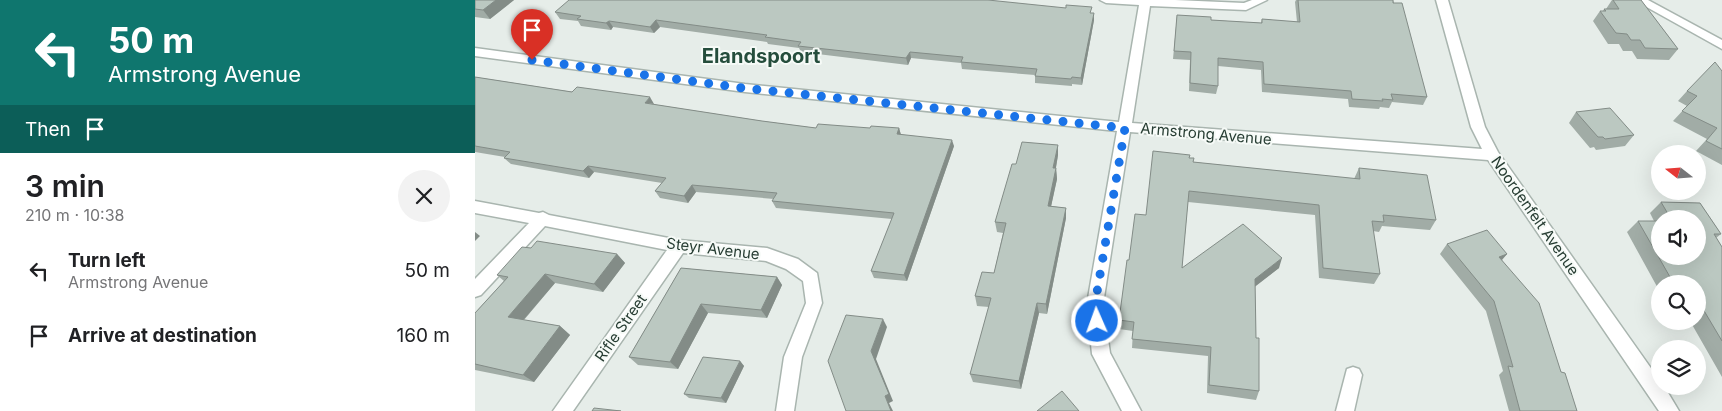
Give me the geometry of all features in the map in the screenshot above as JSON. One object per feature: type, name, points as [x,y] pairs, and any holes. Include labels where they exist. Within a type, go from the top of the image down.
[{"type":"street","points":[[1106,0],[1246,7],[1261,0]]},
{"type":"street","name":"Noordenfelt Avenue","points":[[1442,0],[1478,127],[1492,155],[1670,411]]},
{"type":"street","points":[[1640,0],[1722,45]]},
{"type":"street","points":[[1132,411],[1101,354],[1095,304],[1145,3]]},
{"type":"street","name":"Armstrong Avenue","points":[[475,52],[743,88],[1125,128],[1317,144],[1492,155]]},
{"type":"street","name":"Steyr Avenue","points":[[475,207],[543,218],[679,246],[767,256],[792,264],[811,278],[814,303],[793,357],[785,411]]},
{"type":"street","points":[[475,290],[543,218]]},
{"type":"street","name":"Rifle Street","points":[[562,411],[679,246]]},
{"type":"street","points":[[1345,411],[1353,375]]},
{"type":"building","points":[[475,0],[496,0],[483,10],[475,9]]},
{"type":"building","points":[[569,0],[988,0],[1066,8],[1066,5],[1092,7],[1090,13],[1094,13],[1081,78],[1072,77],[1071,79],[1035,76],[1037,69],[961,62],[963,57],[910,52],[906,58],[798,46],[801,42],[765,37],[767,35],[656,20],[650,27],[577,19],[581,16],[555,12]]},
{"type":"building","points":[[1298,0],[1393,0],[1393,3],[1402,3],[1427,97],[1391,94],[1393,100],[1352,99],[1351,91],[1264,84],[1263,62],[1218,58],[1218,86],[1190,83],[1191,52],[1174,51],[1177,15],[1211,17],[1211,20],[1262,23],[1262,19],[1300,22]]},
{"type":"building","points":[[1613,0],[1641,0],[1678,49],[1645,48],[1640,40],[1631,40],[1627,34],[1616,33],[1600,11],[1606,11],[1604,9],[1619,9]]},
{"type":"building","points":[[1715,62],[1722,71],[1722,149],[1706,141],[1717,128],[1682,111],[1697,96],[1687,91]]},
{"type":"building","points":[[475,77],[572,92],[577,87],[650,97],[645,103],[762,121],[816,128],[818,124],[899,128],[897,134],[952,140],[904,275],[871,271],[894,213],[772,201],[777,193],[692,185],[684,196],[655,191],[666,178],[588,166],[583,171],[504,158],[510,152],[475,146]]},
{"type":"building","points":[[1610,108],[1634,135],[1605,139],[1598,137],[1576,112]]},
{"type":"building","points":[[1022,142],[1058,145],[1053,168],[1056,168],[1048,206],[1066,208],[1046,304],[1037,303],[1019,381],[970,374],[991,298],[975,296],[982,272],[994,273],[1006,223],[995,222],[1012,164],[1016,164]]},
{"type":"building","points":[[1153,151],[1190,155],[1189,158],[1194,158],[1193,162],[1360,179],[1359,168],[1427,175],[1436,220],[1383,215],[1384,222],[1372,221],[1380,274],[1323,268],[1319,205],[1189,191],[1182,268],[1243,224],[1282,258],[1255,279],[1256,338],[1259,338],[1259,391],[1209,385],[1211,347],[1132,339],[1134,322],[1119,320],[1135,214],[1146,215]]},
{"type":"building","points":[[1661,202],[1700,203],[1705,210],[1666,210]]},
{"type":"building","points":[[1706,212],[1721,234],[1714,234],[1722,247],[1722,341],[1706,314],[1706,275],[1669,275],[1663,265],[1706,265]]},
{"type":"building","points":[[1638,221],[1651,221],[1651,244]]},
{"type":"building","points":[[1487,230],[1507,254],[1499,257],[1539,303],[1561,372],[1565,373],[1577,411],[1520,411],[1508,366],[1513,367],[1494,301],[1447,244]]},
{"type":"building","points":[[537,241],[617,254],[594,284],[545,274],[508,317],[560,326],[523,375],[475,364],[475,313],[508,277],[497,275],[522,247],[531,248]]},
{"type":"building","points":[[681,268],[777,277],[761,310],[701,304],[670,362],[629,357]]},
{"type":"building","points":[[846,315],[883,319],[871,351],[889,394],[885,396],[891,411],[846,411],[828,361]]},
{"type":"building","points":[[703,357],[740,361],[721,398],[684,394]]},
{"type":"building","points":[[1062,391],[1079,411],[1037,411]]},
{"type":"building","points":[[594,408],[621,411],[592,411]]},
{"type":"district","name":"Elandspoort","points":[[761,56]]},
{"type":"route","points":[[532,60],[743,88],[1125,128],[1095,304],[1097,321]]}]
